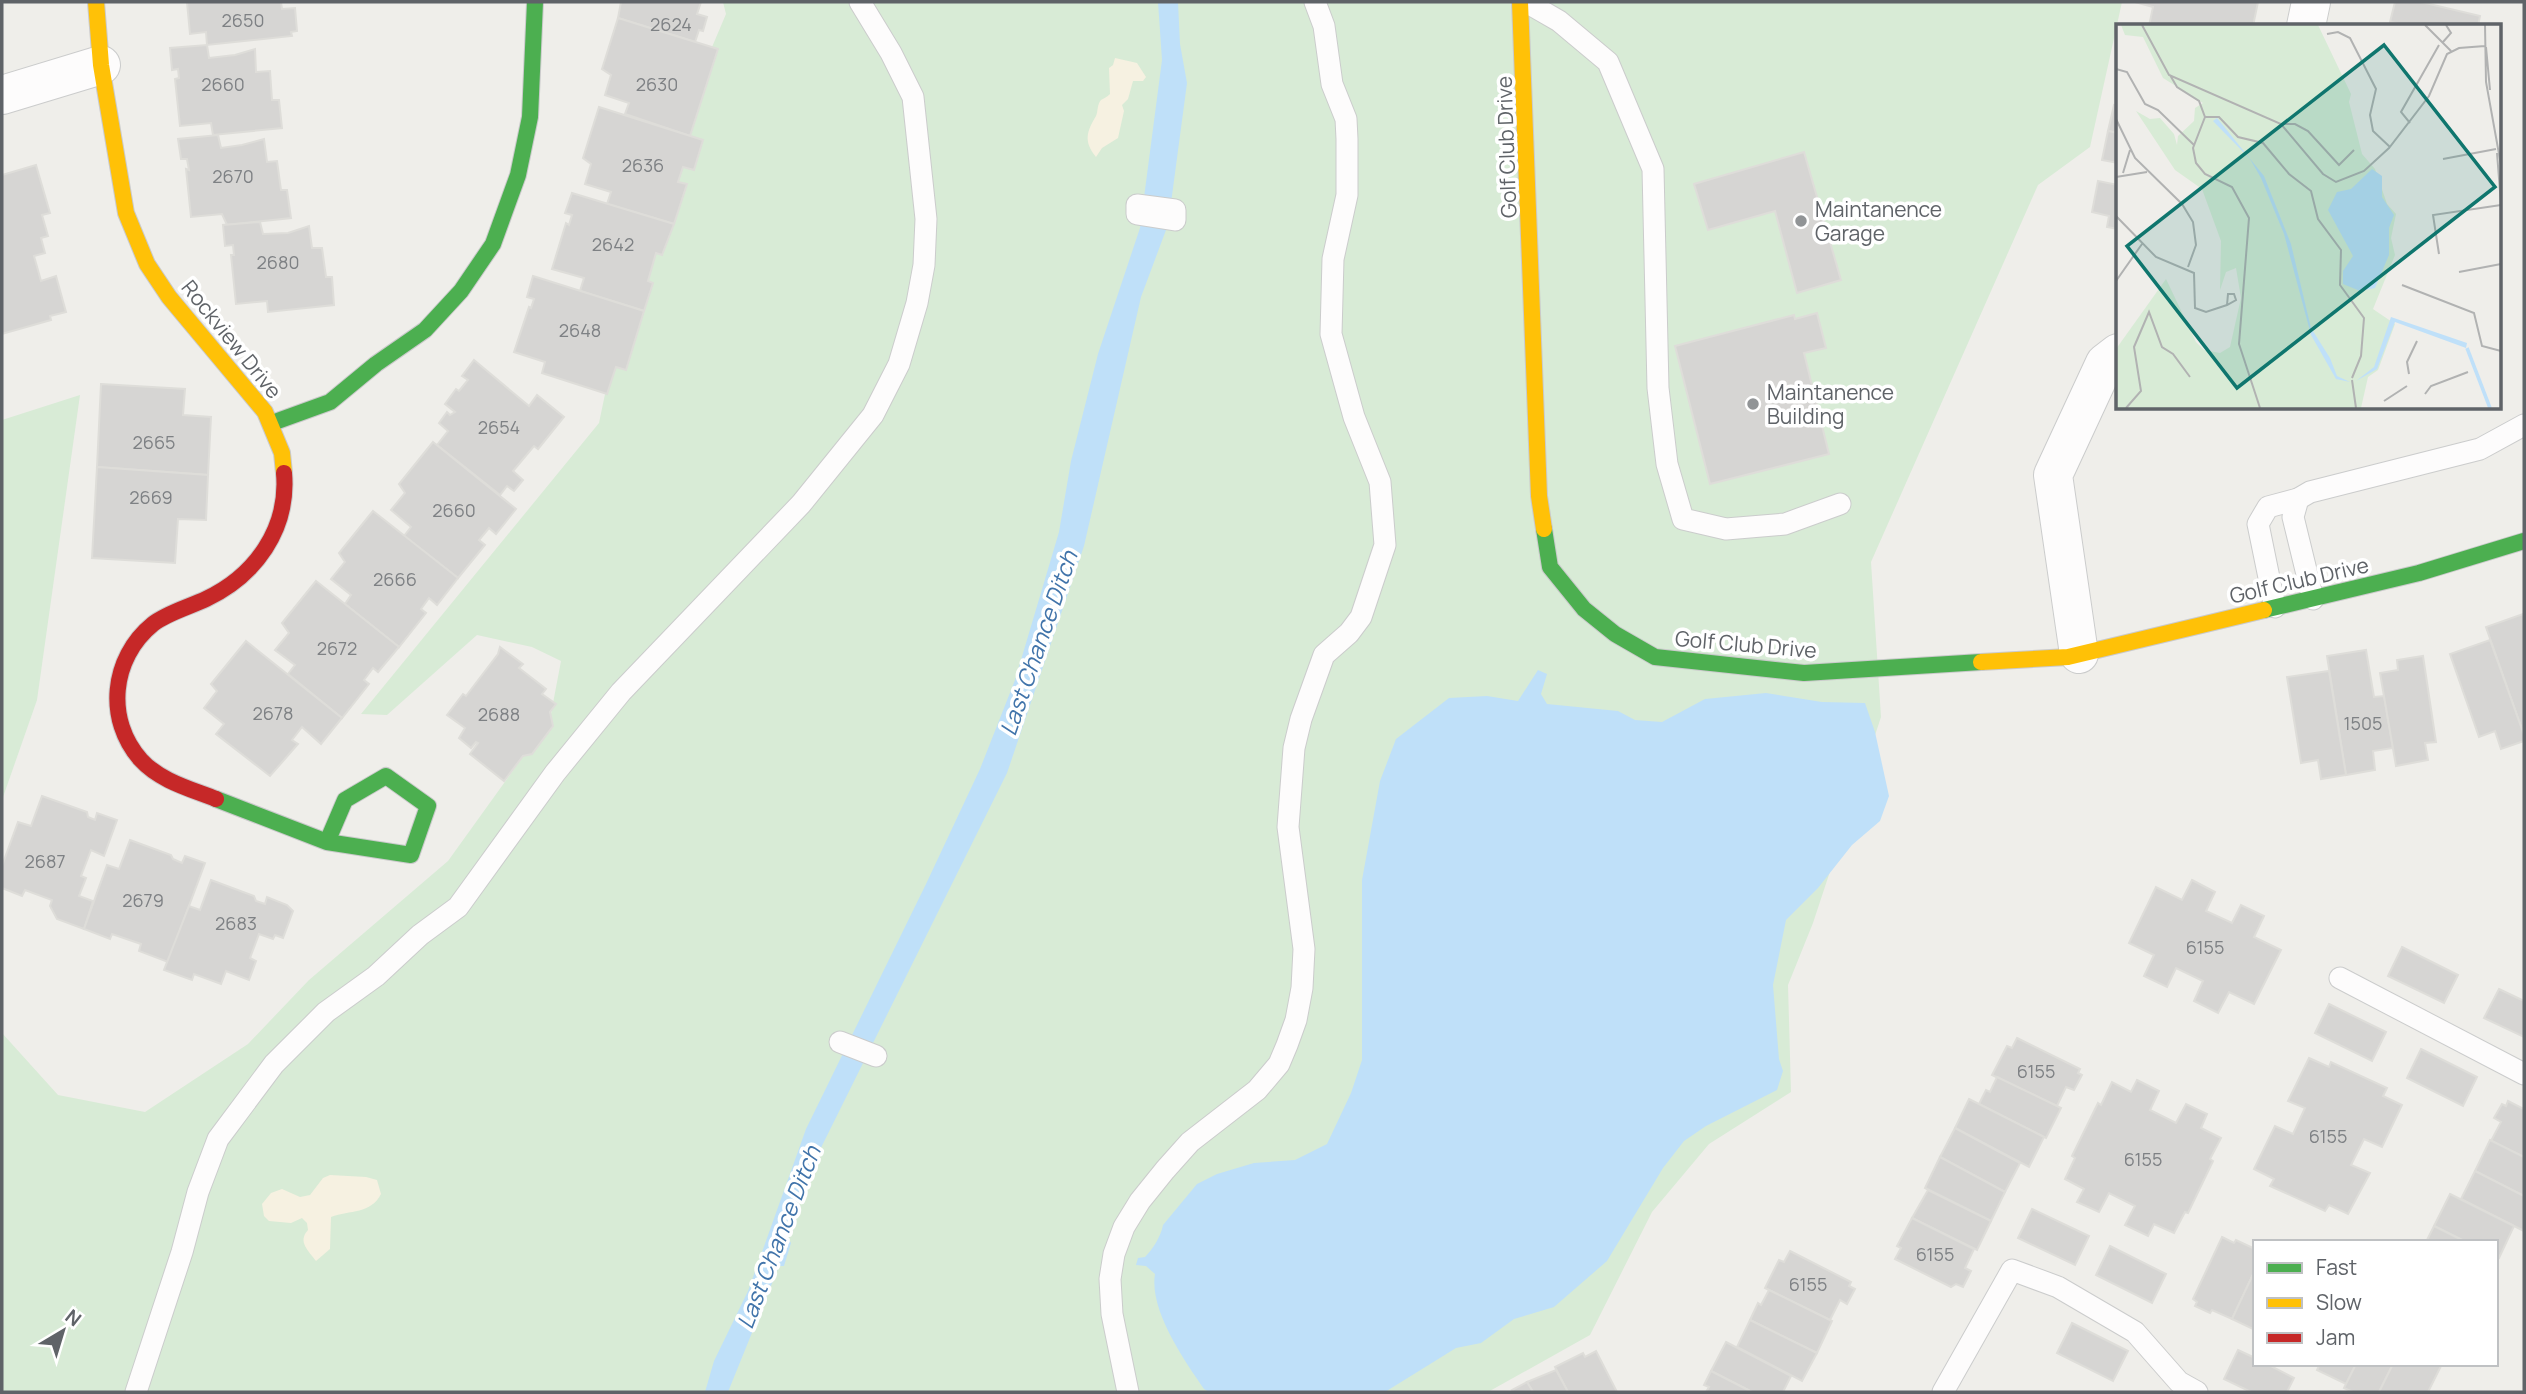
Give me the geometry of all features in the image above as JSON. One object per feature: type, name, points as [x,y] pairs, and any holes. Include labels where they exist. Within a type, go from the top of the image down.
[{"type":"street","name":"Rockview Drive","points":[[96,2],[101,65],[126,213],[147,264],[169,297],[265,412],[272,424],[282,453],[285,488],[279,522],[263,554],[239,580],[209,598],[155,623],[132,646],[119,673],[116,708],[126,738],[142,761],[168,780],[327,842],[411,855],[428,806],[386,776],[345,800],[327,842]]},
{"type":"street","points":[[272,424],[330,402],[376,364],[425,330],[461,291],[493,244],[518,175],[530,117],[535,2]]},
{"type":"street","name":"Golf Club Drive","points":[[1520,2],[1538,496],[1550,566],[1584,610],[1615,634],[1655,657],[1804,673],[2068,657],[2419,573],[2524,541]]},
{"type":"street","points":[[2306,24],[2311,2]]},
{"type":"street","points":[[2,95],[101,65]]},
{"type":"street","points":[[2079,654],[2053,475],[2105,363],[2116,355]]},
{"type":"lane","points":[[136,1392],[182,1252],[198,1192],[218,1139],[274,1064],[326,1012],[376,976],[420,936],[458,907],[555,773],[621,692],[801,504],[873,415],[899,364],[917,303],[924,265],[926,219],[913,97],[891,53],[860,2]]},
{"type":"lane","points":[[1128,1392],[1112,1314],[1110,1279],[1114,1254],[1124,1227],[1140,1201],[1165,1170],[1190,1142],[1257,1090],[1279,1064],[1287,1045],[1296,1020],[1302,988],[1304,949],[1289,827],[1294,748],[1301,719],[1324,655],[1349,634],[1361,618],[1385,545],[1380,482],[1354,417],[1331,334],[1333,259],[1347,195],[1347,139],[1346,120],[1332,84],[1324,26],[1315,2]]},
{"type":"lane","points":[[1526,2],[1559,21],[1608,62],[1653,169],[1658,388],[1667,464],[1683,519],[1726,529],[1785,524],[1840,503]]},
{"type":"lane","points":[[2275,607],[2258,524],[2268,507],[2298,499],[2309,492],[2480,449],[2524,425]]},
{"type":"lane","points":[[2298,499],[2293,517],[2313,599]]},
{"type":"lane","points":[[2340,978],[2524,1074]]},
{"type":"lane","points":[[840,1042],[876,1056]]},
{"type":"lane","points":[[1943,1392],[2012,1270],[2058,1287],[2135,1332],[2179,1381],[2197,1392]]},
{"type":"green space","points":[[723,2],[2122,2],[2090,147],[2038,185],[1871,562],[1881,717],[1813,923],[1788,985],[1791,1092],[1709,1144],[1652,1212],[1590,1335],[1488,1392],[2,1392],[2,1033],[58,1095],[145,1112],[248,1044],[309,980],[448,861],[550,719],[561,661],[532,647],[477,635],[387,715],[361,714],[599,423],[615,346],[656,237],[690,99],[726,14]]},
{"type":"green space","points":[[80,395],[37,700],[2,800],[2,420]]},
{"type":"sand","points":[[1115,58],[1137,63],[1146,77],[1143,81],[1133,81],[1128,99],[1122,105],[1124,111],[1118,138],[1102,148],[1096,157],[1089,146],[1089,131],[1101,100],[1110,94],[1109,68]]},
{"type":"sand","points":[[330,1175],[377,1180],[381,1194],[366,1208],[331,1217],[330,1249],[316,1261],[304,1242],[307,1223],[302,1218],[291,1223],[269,1221],[264,1216],[262,1204],[271,1193],[282,1189],[300,1197],[310,1195],[323,1178]]},
{"type":"water","name":"Last Chance Ditch","points":[[1158,2],[1178,2],[1180,44],[1187,83],[1171,203],[1166,230],[1141,297],[1084,546],[1007,773],[804,1182],[787,1236],[791,1243],[784,1266],[779,1266],[728,1392],[705,1392],[714,1361],[748,1291],[806,1129],[980,769],[1015,680],[1059,532],[1071,461],[1098,354],[1140,228],[1162,60]]},
{"type":"water","points":[[1538,670],[1547,674],[1541,694],[1547,704],[1618,711],[1635,720],[1662,722],[1705,699],[1766,693],[1822,702],[1865,703],[1875,732],[1889,796],[1880,821],[1852,845],[1818,888],[1786,920],[1773,985],[1779,1059],[1783,1071],[1777,1090],[1706,1126],[1684,1141],[1663,1168],[1607,1261],[1554,1307],[1514,1319],[1481,1343],[1456,1348],[1385,1392],[1209,1392],[1204,1389],[1178,1349],[1163,1319],[1157,1303],[1155,1274],[1146,1266],[1136,1265],[1138,1258],[1145,1257],[1151,1250],[1163,1225],[1197,1184],[1217,1174],[1254,1163],[1295,1160],[1327,1144],[1351,1093],[1362,1060],[1362,880],[1380,781],[1396,739],[1449,698],[1487,696],[1518,701]]},
{"type":"building","points":[[187,2],[281,2],[282,9],[295,8],[297,31],[291,32],[292,36],[207,45],[206,32],[190,34]]},
{"type":"building","points":[[621,2],[701,2],[697,14],[707,17],[703,31],[699,30],[695,42],[618,18]]},
{"type":"building","points":[[2135,2],[2258,2],[2253,24],[2149,24],[2153,7]]},
{"type":"building","points":[[2395,2],[2421,2],[2480,16],[2478,24],[2390,22]]},
{"type":"building","points":[[618,18],[718,49],[690,136],[625,114],[629,103],[605,95],[611,75],[602,69]]},
{"type":"building","points":[[207,45],[209,58],[255,49],[256,72],[270,71],[272,100],[279,100],[282,128],[213,135],[211,123],[180,126],[175,79],[179,78],[178,69],[172,70],[170,48]]},
{"type":"building","points":[[2114,105],[2116,106],[2116,133],[2108,131]]},
{"type":"building","points":[[599,107],[703,140],[694,170],[683,167],[678,182],[687,184],[674,224],[607,204],[611,192],[585,184],[591,164],[583,158]]},
{"type":"building","points":[[2108,131],[2116,133],[2116,163],[2102,160]]},
{"type":"building","points":[[218,135],[221,148],[264,139],[267,162],[277,161],[281,190],[287,190],[291,218],[227,225],[222,214],[191,217],[186,169],[189,170],[187,159],[181,159],[178,139]]},
{"type":"building","name":"Maintanence Garage","points":[[1804,152],[1841,280],[1797,293],[1775,211],[1708,230],[1694,184]]},
{"type":"building","points":[[36,165],[50,213],[42,215],[48,236],[41,238],[45,253],[34,256],[41,281],[56,276],[66,312],[50,316],[51,320],[2,334],[2,175]]},
{"type":"building","points":[[2098,181],[2116,185],[2116,229],[2107,227],[2109,216],[2092,212]]},
{"type":"building","points":[[572,193],[674,224],[662,255],[656,253],[648,281],[653,283],[644,311],[580,291],[584,278],[552,269],[566,223],[569,225],[572,215],[565,213]]},
{"type":"building","points":[[260,222],[263,234],[288,233],[309,226],[312,248],[322,248],[326,277],[332,277],[334,305],[268,312],[267,301],[236,304],[231,255],[234,255],[233,245],[225,246],[223,225]]},
{"type":"building","points":[[533,276],[644,311],[626,370],[616,367],[607,394],[542,373],[545,362],[514,352],[534,299],[527,297]]},
{"type":"building","name":"Maintanence Building","points":[[1817,313],[1826,348],[1804,353],[1829,454],[1710,484],[1675,346],[1794,315],[1795,319]]},
{"type":"building","points":[[474,360],[529,406],[537,395],[564,417],[538,449],[534,446],[513,471],[523,480],[514,491],[507,486],[500,495],[437,445],[448,431],[439,423],[447,412],[450,415],[455,412],[445,404],[456,389],[459,391],[468,380],[462,376]]},
{"type":"building","points":[[101,384],[185,389],[183,415],[211,417],[208,475],[97,467]]},
{"type":"building","points":[[433,442],[516,509],[496,534],[489,528],[479,540],[485,545],[458,578],[404,536],[411,527],[391,510],[405,493],[399,484]]},
{"type":"building","points":[[97,467],[208,475],[206,520],[178,519],[175,563],[92,558]]},
{"type":"building","points":[[373,511],[458,578],[437,605],[429,598],[421,609],[426,613],[399,647],[345,604],[351,595],[331,579],[345,562],[339,553]]},
{"type":"building","points":[[316,581],[399,647],[378,672],[373,668],[364,680],[369,684],[342,718],[288,674],[295,665],[275,650],[289,633],[282,623]]},
{"type":"building","points":[[2523,614],[2524,617],[2524,735],[2486,627]]},
{"type":"building","points":[[2490,640],[2524,735],[2524,741],[2501,749],[2495,731],[2479,737],[2450,654]]},
{"type":"building","points":[[246,641],[342,718],[321,744],[302,727],[292,740],[298,744],[270,776],[216,734],[224,724],[204,708],[217,691],[211,684]]},
{"type":"building","points":[[500,647],[523,664],[519,668],[546,689],[542,694],[556,704],[550,712],[553,726],[532,754],[523,756],[504,781],[470,754],[478,743],[471,748],[459,738],[465,728],[447,715],[463,694],[466,696],[498,654]]},
{"type":"building","points":[[2366,650],[2374,697],[2384,696],[2393,748],[2373,751],[2375,770],[2346,775],[2327,656]]},
{"type":"building","points":[[2423,656],[2436,742],[2425,743],[2428,760],[2396,766],[2380,673],[2398,670],[2397,660]]},
{"type":"building","points":[[2329,671],[2346,775],[2321,779],[2318,760],[2301,763],[2287,677]]},
{"type":"building","points":[[42,796],[87,812],[88,817],[95,820],[97,813],[117,820],[104,856],[91,850],[81,876],[86,878],[79,896],[93,901],[84,929],[57,919],[50,906],[52,900],[25,890],[22,896],[2,888],[2,866],[18,822],[31,826]]},
{"type":"building","points":[[130,840],[171,855],[182,863],[185,856],[205,863],[168,962],[139,951],[141,944],[112,934],[110,939],[84,929],[107,865],[119,869]]},
{"type":"building","points":[[211,880],[254,896],[256,901],[265,904],[267,897],[287,905],[293,911],[283,938],[275,935],[273,939],[259,934],[250,958],[256,961],[249,980],[226,971],[221,984],[194,974],[192,980],[164,970],[189,906],[200,910]]},
{"type":"building","points":[[2192,880],[2215,892],[2206,911],[2232,923],[2241,905],[2264,916],[2254,937],[2281,950],[2254,1004],[2229,992],[2218,1013],[2194,1001],[2203,981],[2176,968],[2167,987],[2144,976],[2154,955],[2129,943],[2156,887],[2182,900]]},
{"type":"building","points":[[2402,947],[2458,975],[2444,1003],[2388,976]]},
{"type":"building","points":[[2499,989],[2524,1001],[2524,1037],[2484,1018]]},
{"type":"building","points":[[2329,1004],[2386,1032],[2372,1061],[2315,1033]]},
{"type":"building","points":[[2017,1038],[2080,1069],[2078,1073],[2082,1075],[2074,1090],[2066,1087],[2057,1106],[1992,1075],[2007,1046],[2012,1048]]},
{"type":"building","points":[[2421,1049],[2477,1077],[2463,1106],[2407,1078]]},
{"type":"building","points":[[2309,1058],[2329,1067],[2331,1062],[2387,1088],[2383,1096],[2402,1105],[2382,1147],[2364,1139],[2351,1165],[2370,1173],[2348,1214],[2329,1205],[2325,1211],[2270,1186],[2274,1179],[2254,1169],[2275,1126],[2293,1134],[2305,1108],[2288,1101]]},
{"type":"building","points":[[1997,1077],[2061,1108],[2046,1138],[1979,1104],[1986,1090],[1990,1092]]},
{"type":"building","points":[[2137,1080],[2159,1091],[2150,1110],[2176,1123],[2186,1104],[2207,1114],[2201,1128],[2221,1138],[2188,1213],[2185,1212],[2174,1233],[2154,1224],[2148,1236],[2125,1225],[2135,1206],[2109,1193],[2099,1212],[2077,1202],[2084,1189],[2065,1179],[2075,1158],[2072,1156],[2098,1103],[2101,1105],[2112,1082],[2131,1092]]},
{"type":"building","points":[[1969,1099],[2044,1137],[2029,1167],[1955,1128]]},
{"type":"building","points":[[2508,1101],[2524,1109],[2524,1157],[2491,1141],[2501,1122],[2494,1118],[2502,1104],[2506,1106]]},
{"type":"building","points":[[1955,1128],[2020,1163],[2005,1192],[1940,1157]]},
{"type":"building","points":[[2490,1140],[2524,1157],[2524,1196],[2475,1171]]},
{"type":"building","points":[[1940,1157],[2005,1192],[1991,1221],[1925,1188]]},
{"type":"building","points":[[2475,1171],[2524,1196],[2524,1231],[2461,1199]]},
{"type":"building","points":[[1928,1190],[1991,1221],[1977,1250],[1912,1218]]},
{"type":"building","points":[[2450,1194],[2514,1226],[2499,1258],[2498,1240],[2462,1240],[2434,1226]]},
{"type":"building","points":[[2032,1209],[2089,1236],[2075,1265],[2018,1238]]},
{"type":"building","points":[[1912,1218],[1974,1249],[1965,1268],[1971,1271],[1963,1287],[1956,1284],[1951,1287],[1895,1259],[1901,1248],[1897,1246]]},
{"type":"building","points":[[2434,1226],[2462,1240],[2427,1240]]},
{"type":"building","points":[[2222,1237],[2253,1248],[2253,1274],[2232,1319],[2195,1306],[2197,1302],[2193,1299]]},
{"type":"building","points":[[2110,1246],[2166,1274],[2152,1303],[2096,1275]]},
{"type":"building","points":[[1790,1251],[1851,1282],[1849,1286],[1855,1289],[1847,1304],[1840,1300],[1830,1320],[1765,1288],[1779,1260],[1784,1262]]},
{"type":"building","points":[[2253,1274],[2253,1329],[2232,1319]]},
{"type":"building","points":[[1769,1290],[1832,1321],[1817,1353],[1750,1320],[1758,1303],[1761,1305]]},
{"type":"building","points":[[1750,1320],[1817,1353],[1802,1381],[1737,1347]]},
{"type":"building","points":[[2072,1323],[2128,1351],[2113,1381],[2057,1353]]},
{"type":"building","points":[[1726,1342],[1791,1376],[1783,1392],[1752,1392],[1711,1371]]},
{"type":"building","points":[[2238,1350],[2253,1357],[2253,1366],[2271,1366],[2294,1378],[2287,1392],[2251,1392],[2224,1379]]},
{"type":"building","points":[[1596,1351],[1617,1392],[1568,1392],[1555,1367],[1583,1353],[1585,1357]]},
{"type":"building","points":[[2319,1366],[2355,1366],[2346,1384],[2317,1370]]},
{"type":"building","points":[[2355,1366],[2392,1366],[2379,1392],[2353,1392],[2344,1388]]},
{"type":"building","points":[[2392,1366],[2441,1366],[2428,1392],[2379,1392]]},
{"type":"building","points":[[1556,1370],[1568,1392],[1533,1392],[1527,1382]]},
{"type":"building","points":[[1711,1371],[1752,1392],[1706,1392],[1709,1387],[1704,1385]]},
{"type":"building","points":[[1527,1382],[1533,1392],[1512,1390]]},
{"type":"traffic: fast","points":[[272,423],[330,402],[376,364],[425,330],[461,291],[493,244],[518,175],[530,117],[535,2]]},
{"type":"traffic: fast","points":[[1544,529],[1550,567],[1584,609],[1615,634],[1655,657],[1804,673],[1981,662]]},
{"type":"traffic: fast","points":[[2264,610],[2419,573],[2524,541]]},
{"type":"traffic: fast","points":[[216,799],[327,842],[411,855],[428,806],[386,776],[345,800],[327,842]]},
{"type":"traffic: slow","points":[[96,2],[101,65],[126,213],[147,264],[169,297],[265,412],[282,453],[284,473]]},
{"type":"traffic: slow","points":[[1520,2],[1539,496],[1544,529]]},
{"type":"traffic: slow","points":[[1981,662],[2068,657],[2264,610]]},
{"type":"traffic: jam","points":[[216,799],[157,774],[141,760],[129,744],[118,708],[121,671],[128,654],[153,624],[224,589],[254,564],[265,548],[281,513],[284,473]]},
{"type":"place","name":"Maintanence Garage","points":[[1801,221]]},
{"type":"place","name":"Maintanence Building","points":[[1753,404]]}]
